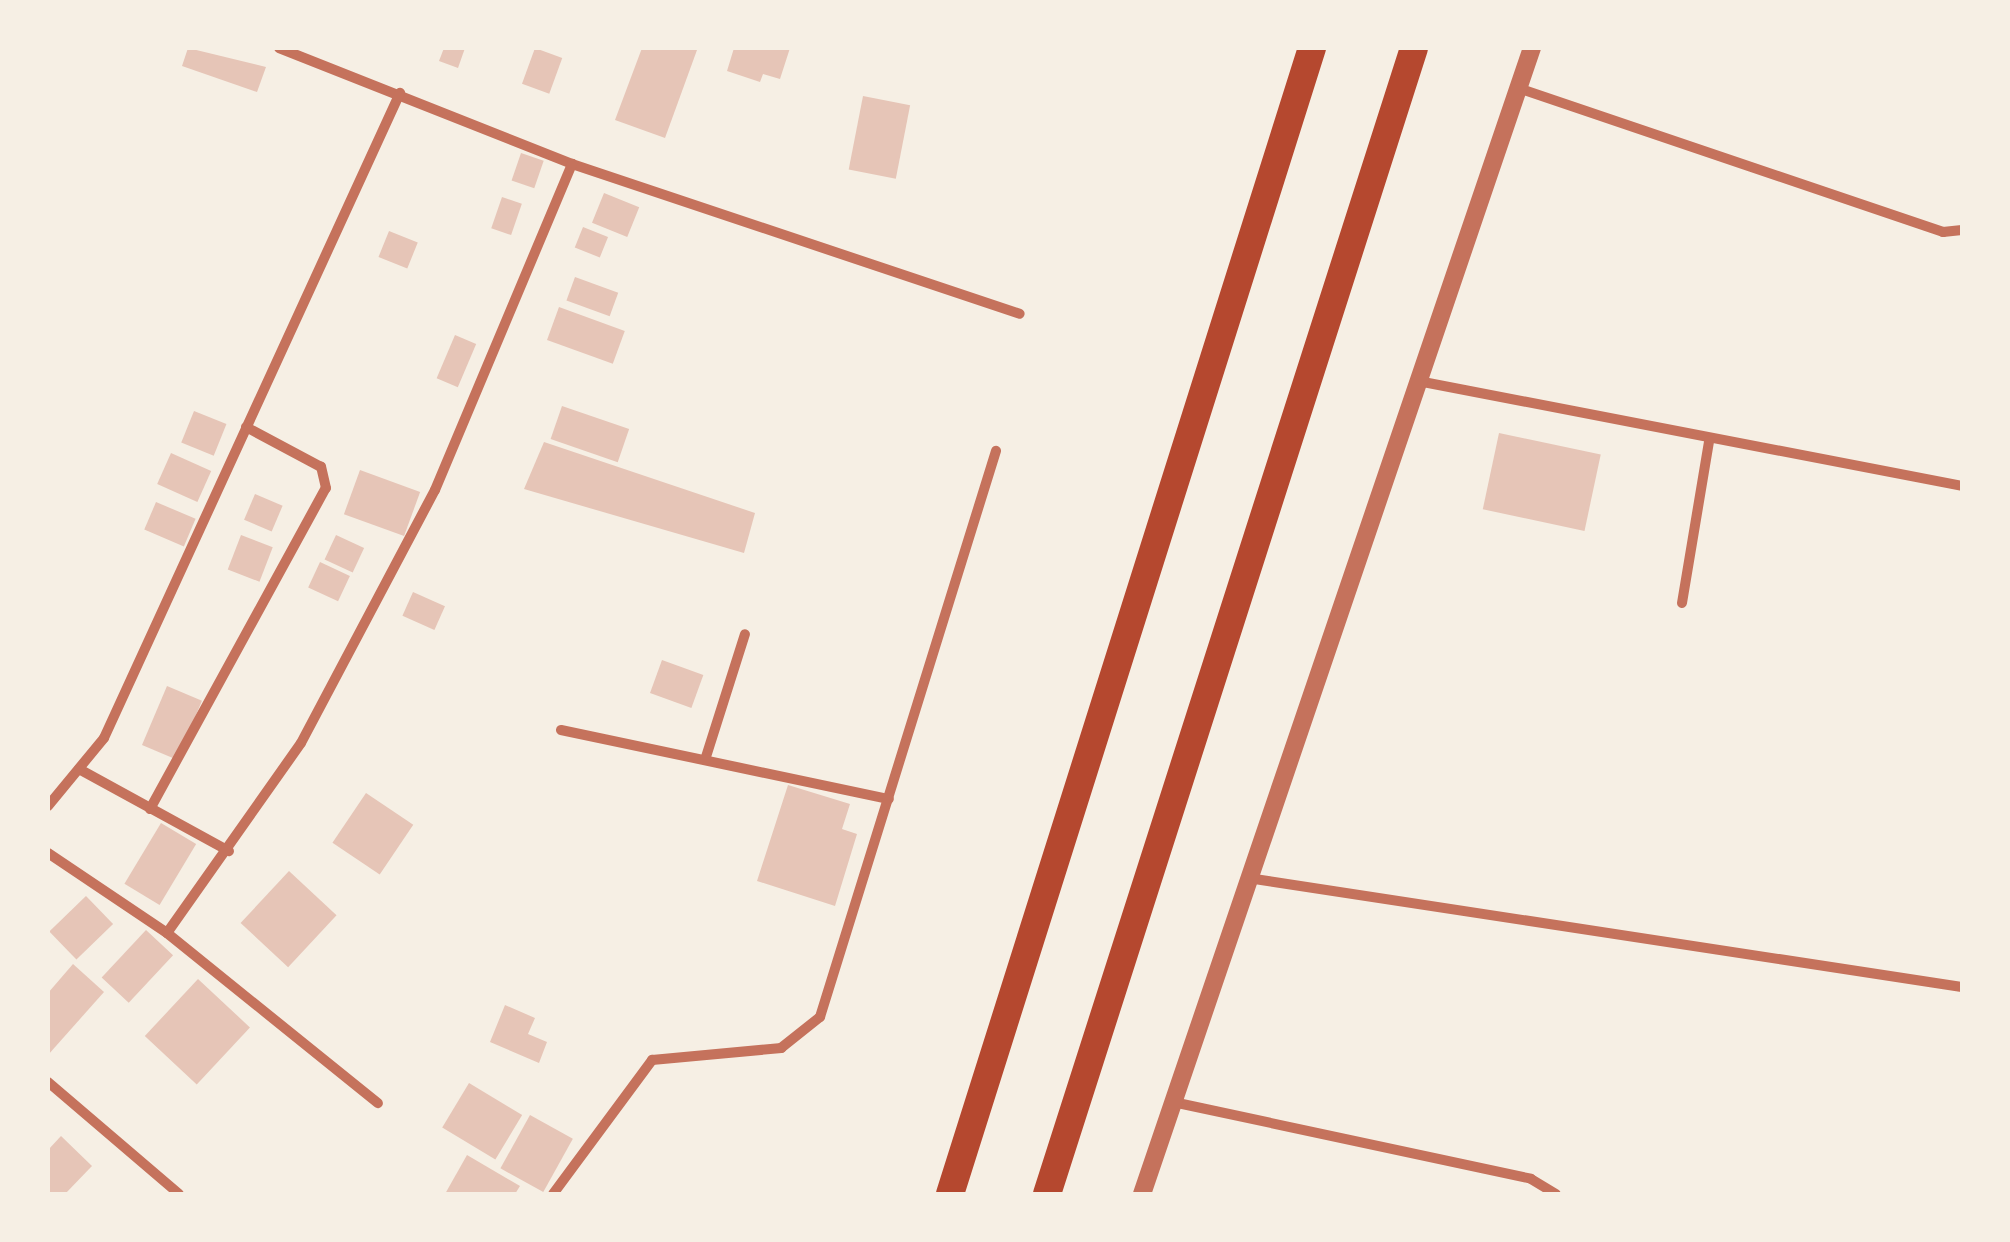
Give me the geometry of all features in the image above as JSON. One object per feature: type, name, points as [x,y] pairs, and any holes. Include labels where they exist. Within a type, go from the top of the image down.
[{"type":"highway","points":[[950,1194],[1312,48]]},
{"type":"highway","points":[[1048,1194],[1414,48]]},
{"type":"street","points":[[279,48],[572,164],[1020,314]]},
{"type":"street","points":[[1142,1194],[1532,48]]},
{"type":"street","points":[[1518,88],[1943,232],[1962,230]]},
{"type":"street","points":[[48,806],[104,738],[400,93]]},
{"type":"street","points":[[167,933],[229,851],[301,743],[435,490],[572,164]]},
{"type":"street","points":[[1417,381],[1708,441],[1962,486]]},
{"type":"street","points":[[150,809],[326,488],[321,468],[246,427]]},
{"type":"street","points":[[1682,603],[1708,441]]},
{"type":"street","points":[[553,1194],[652,1060],[781,1048],[808,1034],[889,799],[996,451]]},
{"type":"street","points":[[705,760],[744,634]]},
{"type":"street","points":[[561,730],[889,799]]},
{"type":"street","points":[[79,769],[229,851]]},
{"type":"street","points":[[48,853],[167,933],[378,1103]]},
{"type":"street","points":[[1248,878],[1962,988]]},
{"type":"street","points":[[48,1082],[179,1194]]},
{"type":"street","points":[[1172,1102],[1530,1179],[1556,1194]]},
{"type":"building","points":[[188,48],[266,67],[257,92],[182,66]]},
{"type":"building","points":[[444,48],[465,48],[458,68],[439,61]]},
{"type":"building","points":[[535,48],[562,58],[549,94],[522,84]]},
{"type":"building","points":[[642,48],[697,50],[665,138],[615,120]]},
{"type":"building","points":[[734,48],[790,48],[780,79],[763,74],[760,82],[727,71]]},
{"type":"building","points":[[863,96],[910,105],[896,179],[849,170]]},
{"type":"building","points":[[521,153],[544,161],[534,188],[512,180]]},
{"type":"building","points":[[604,193],[639,207],[627,237],[592,223]]},
{"type":"building","points":[[502,197],[522,204],[511,235],[491,228]]},
{"type":"building","points":[[583,227],[608,237],[600,258],[575,247]]},
{"type":"building","points":[[389,231],[418,243],[407,269],[379,257]]},
{"type":"building","points":[[575,277],[618,293],[610,316],[566,300]]},
{"type":"building","points":[[559,307],[625,331],[613,364],[547,340]]},
{"type":"building","points":[[455,335],[476,344],[458,387],[437,378]]},
{"type":"building","points":[[562,406],[629,429],[618,462],[551,439]]},
{"type":"building","points":[[194,411],[226,424],[214,456],[181,443]]},
{"type":"building","points":[[1499,433],[1601,455],[1585,531],[1483,509]]},
{"type":"building","points":[[544,442],[755,513],[744,553],[524,489]]},
{"type":"building","points":[[171,453],[211,471],[197,502],[157,484]]},
{"type":"building","points":[[360,470],[420,492],[404,536],[344,514]]},
{"type":"building","points":[[255,494],[283,506],[272,531],[244,520]]},
{"type":"building","points":[[156,502],[196,519],[184,546],[144,530]]},
{"type":"building","points":[[241,535],[273,547],[259,582],[228,570]]},
{"type":"building","points":[[336,535],[364,548],[353,573],[325,559]]},
{"type":"building","points":[[320,562],[350,576],[338,601],[308,587]]},
{"type":"building","points":[[413,592],[445,606],[434,630],[402,616]]},
{"type":"building","points":[[662,660],[703,675],[691,708],[650,693]]},
{"type":"building","points":[[167,686],[202,701],[177,760],[142,745]]},
{"type":"building","points":[[788,785],[850,804],[842,829],[857,834],[835,906],[757,881]]},
{"type":"building","points":[[366,793],[413,825],[380,875],[332,843]]},
{"type":"building","points":[[161,823],[196,844],[160,905],[124,884]]},
{"type":"building","points":[[289,871],[337,915],[288,967],[241,923]]},
{"type":"building","points":[[86,896],[113,924],[76,959],[49,931]]},
{"type":"building","points":[[146,930],[173,955],[129,1003],[102,978]]},
{"type":"building","points":[[73,964],[104,992],[48,1055],[48,993]]},
{"type":"building","points":[[198,979],[250,1027],[197,1084],[145,1036]]},
{"type":"building","points":[[505,1005],[535,1018],[528,1034],[547,1042],[539,1063],[490,1042]]},
{"type":"building","points":[[469,1083],[522,1115],[495,1160],[442,1128]]},
{"type":"building","points":[[530,1115],[573,1139],[543,1192],[500,1168]]},
{"type":"building","points":[[61,1136],[92,1166],[65,1194],[48,1194],[48,1150]]},
{"type":"building","points":[[467,1155],[520,1186],[515,1194],[445,1194]]}]
